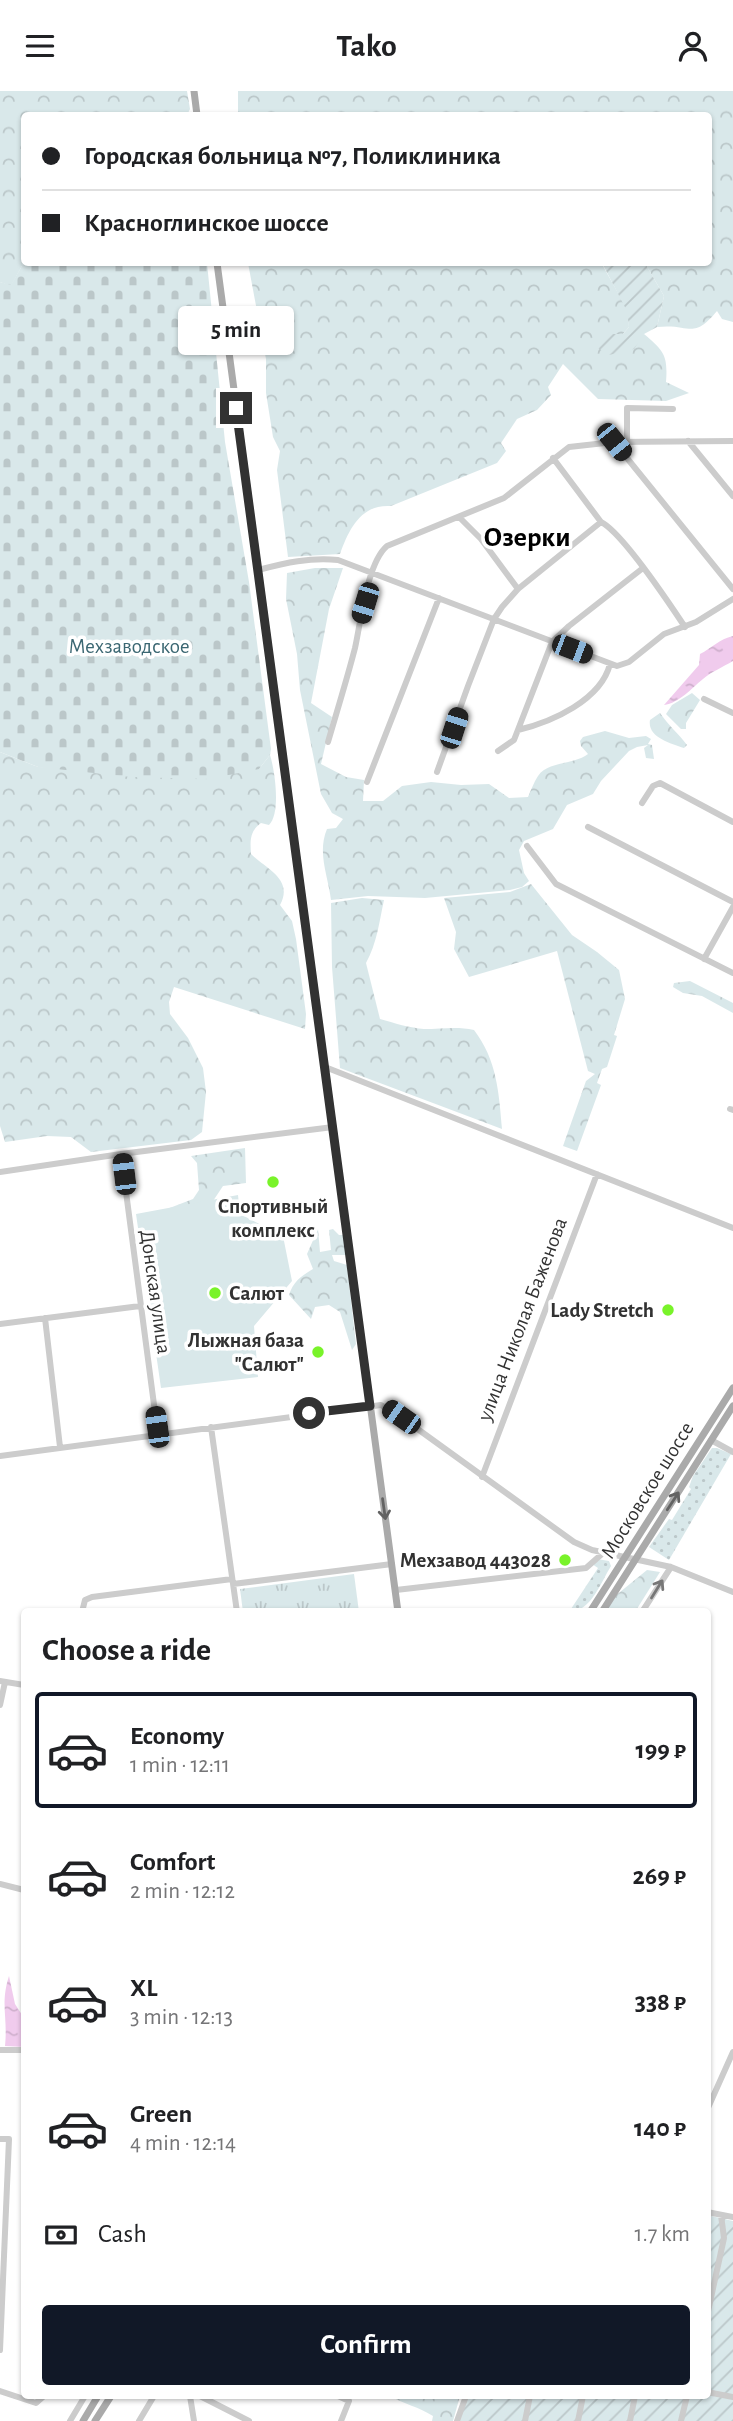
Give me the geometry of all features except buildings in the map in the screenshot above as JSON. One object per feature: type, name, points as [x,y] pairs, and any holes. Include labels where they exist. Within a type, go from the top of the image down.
[{"type":"main road","points":[[194,91],[197,112]]},
{"type":"main road","points":[[216,266],[398,1608]]},
{"type":"main road","name":"Московское шоссе","points":[[591,1608],[733,1388]]},
{"type":"main road","name":"Московское шоссе","points":[[605,1608],[733,1406]]},
{"type":"main road","points":[[82,2421],[96,2399]]},
{"type":"main road","points":[[96,2421],[109,2399]]},
{"type":"street","points":[[627,442],[627,408],[673,409]]},
{"type":"street","points":[[688,441],[733,496]]},
{"type":"street","points":[[328,742],[355,648],[371,571],[378,555],[387,545],[504,498],[569,447],[614,442],[733,441]]},
{"type":"street","points":[[614,442],[733,589]]},
{"type":"street","points":[[553,458],[601,523],[611,529],[643,568],[685,627]]},
{"type":"street","points":[[459,517],[481,539],[518,589]]},
{"type":"street","points":[[437,772],[494,619],[518,589],[601,523]]},
{"type":"street","points":[[258,570],[293,561],[338,559],[617,666],[629,662],[658,638],[696,622],[733,599]]},
{"type":"street","points":[[498,751],[514,740],[552,642],[643,568]]},
{"type":"street","points":[[367,782],[439,598]]},
{"type":"street","points":[[518,730],[546,722],[593,694],[607,677],[610,664]]},
{"type":"street","points":[[704,699],[733,713]]},
{"type":"street","points":[[642,803],[653,786],[660,783],[733,822]]},
{"type":"street","points":[[588,827],[733,905],[705,959]]},
{"type":"street","points":[[527,846],[556,884],[733,974]]},
{"type":"street","points":[[325,1067],[733,1228]]},
{"type":"street","points":[[0,1172],[333,1127]]},
{"type":"street","name":"Донская улица","points":[[121,1154],[158,1435]]},
{"type":"street","name":"улица Николая Баженова","points":[[481,1477],[597,1174]]},
{"type":"street","points":[[0,1324],[140,1306]]},
{"type":"street","points":[[45,1318],[60,1447]]},
{"type":"street","points":[[0,1456],[381,1405],[389,1408],[564,1536],[592,1550],[671,1567],[733,1592]]},
{"type":"street","points":[[211,1427],[236,1608]]},
{"type":"street","points":[[711,1440],[733,1452]]},
{"type":"street","points":[[396,1590],[586,1569],[603,1553]]},
{"type":"street","points":[[82,1608],[85,1600],[92,1597],[392,1564]]},
{"type":"street","points":[[645,1608],[671,1567]]},
{"type":"street","points":[[0,1705],[3,1681],[21,1684]]},
{"type":"street","points":[[0,1884],[21,1889]]},
{"type":"street","points":[[0,2050],[21,2050]]},
{"type":"street","points":[[711,2101],[733,2052]]},
{"type":"street","points":[[0,2139],[9,2139],[0,2350]]},
{"type":"street","points":[[711,2213],[733,2217]]},
{"type":"street","points":[[711,2298],[724,2238],[721,2215]]},
{"type":"street","points":[[0,2391],[21,2398]]},
{"type":"street","points":[[711,2393],[733,2397]]},
{"type":"street","points":[[24,2399],[36,2403],[41,2399]]},
{"type":"street","points":[[70,2421],[83,2399]]},
{"type":"street","points":[[139,2421],[152,2399]]},
{"type":"street","points":[[190,2399],[194,2421]]},
{"type":"street","points":[[206,2399],[249,2421]]},
{"type":"street","points":[[341,2421],[349,2401],[345,2399]]},
{"type":"street","points":[[457,2421],[465,2399]]},
{"type":"street","points":[[525,2421],[529,2399]]},
{"type":"street","points":[[578,2421],[582,2399]]},
{"type":"street","points":[[630,2421],[634,2399]]},
{"type":"street","points":[[681,2421],[686,2399]]},
{"type":"green space","points":[[0,91],[187,91],[188,112],[21,112],[22,266],[11,286],[0,282]]},
{"type":"green space","points":[[238,91],[733,91],[733,322],[722,319],[717,311],[702,326],[696,328],[657,327],[664,296],[647,266],[712,266],[712,112],[238,112]]},
{"type":"green space","name":"Мехзаводское","points":[[22,266],[207,266],[225,442],[249,582],[271,749],[270,755],[259,769],[209,779],[131,777],[38,767],[0,752],[0,282],[11,285]]},
{"type":"green space","points":[[249,266],[603,266],[628,311],[629,327],[623,334],[598,348],[644,334],[663,354],[666,382],[689,393],[666,401],[598,399],[563,364],[548,387],[551,395],[537,410],[517,419],[501,443],[506,451],[497,463],[391,506],[372,509],[352,527],[340,554],[288,557],[277,470],[280,451],[273,437],[266,393],[266,359]]},
{"type":"green space","points":[[604,266],[647,266],[664,296],[657,327],[644,334],[634,349],[609,355],[598,348],[604,334],[623,334],[629,327],[627,311]]},
{"type":"green space","points":[[315,568],[343,568],[329,609],[311,703],[332,717],[321,764],[346,777],[364,780],[363,801],[383,801],[402,786],[431,782],[489,784],[509,798],[528,797],[542,771],[588,754],[580,741],[583,737],[605,731],[629,738],[646,736],[651,739],[648,744],[652,745],[654,759],[646,758],[644,748],[648,745],[629,751],[601,781],[593,794],[567,805],[553,829],[524,841],[519,850],[524,873],[529,881],[522,887],[425,898],[368,896],[331,900],[323,855],[324,838],[327,829],[336,828],[343,819],[332,813],[321,794],[300,690],[297,654],[286,599],[287,573]]},
{"type":"green space","points":[[692,693],[700,700],[686,723],[686,729],[681,729],[666,714],[672,705]]},
{"type":"green space","points":[[660,713],[687,745],[684,748],[661,739],[652,731],[650,720]]},
{"type":"green space","points":[[0,752],[38,767],[259,769],[270,755],[275,781],[275,811],[269,825],[261,823],[253,833],[251,854],[281,881],[283,896],[280,905],[292,921],[296,939],[306,1014],[305,1029],[174,987],[169,1002],[170,1014],[188,1038],[203,1068],[206,1092],[202,1132],[191,1140],[91,1152],[71,1137],[47,1136],[5,1142],[0,1126]]},
{"type":"green space","points":[[531,884],[572,935],[619,970],[625,999],[614,1035],[617,1036],[607,1067],[602,1069],[597,1083],[601,1085],[577,1151],[563,1146],[586,1081],[595,1074],[588,1071],[557,951],[469,977],[454,949],[456,932],[444,898],[510,892]]},
{"type":"green space","points":[[362,898],[384,900],[375,940],[366,963],[380,1019],[424,1029],[474,1030],[492,1065],[502,1129],[340,1068],[332,967],[331,903]]},
{"type":"green space","points":[[690,981],[733,1003],[733,1013],[702,996],[683,993],[673,987],[674,983]]},
{"type":"green space","points":[[245,1148],[246,1183],[223,1186],[213,1201],[167,1209],[193,1199],[199,1190],[197,1163],[191,1156]]},
{"type":"green space","name":"Салют","points":[[238,1195],[240,1214],[283,1236],[292,1281],[254,1326],[258,1377],[161,1388],[136,1214]]},
{"type":"green space","points":[[318,1229],[320,1252],[331,1250],[329,1230],[333,1229],[339,1235],[345,1235],[346,1255],[332,1255],[334,1261],[347,1265],[356,1344],[352,1350],[340,1312],[329,1305],[315,1307],[311,1319],[289,1295],[298,1280],[313,1269],[307,1254]]},
{"type":"green space","points":[[712,1448],[731,1454],[669,1560],[649,1547],[669,1519],[672,1520],[691,1489],[689,1487],[693,1476]]},
{"type":"green space","points":[[597,1559],[609,1561],[611,1566],[589,1602],[582,1608],[572,1608],[598,1568],[592,1564]]},
{"type":"green space","points":[[647,1570],[660,1572],[638,1608],[605,1608],[609,1601]]},
{"type":"green space","points":[[354,1574],[358,1608],[242,1608],[240,1589]]},
{"type":"green space","points":[[711,2216],[733,2221],[733,2421],[458,2421],[466,2399],[711,2399]]},
{"type":"green space","points":[[397,2399],[459,2399],[453,2421],[432,2421],[433,2416]]},
{"type":"water","points":[[733,636],[733,661],[706,676],[680,698],[664,705],[699,665],[700,654]]},
{"type":"water","points":[[9,1976],[15,2004],[21,2013],[21,2047],[5,2046],[5,1995]]},
{"type":"place","name":"Спортивный комплекс","points":[[273,1182]]},
{"type":"place","name":"Салют","points":[[215,1293]]},
{"type":"place","name":"Lady Stretch","points":[[668,1310]]},
{"type":"place","name":"Лыжная база \"Салют\"","points":[[318,1352]]},
{"type":"place","name":"Мехзавод 443028","points":[[565,1560]]},
{"type":"district","name":"Озерки","points":[[527,536]]},
{"type":"route","points":[[236,408],[370,1406],[309,1413]]}]
